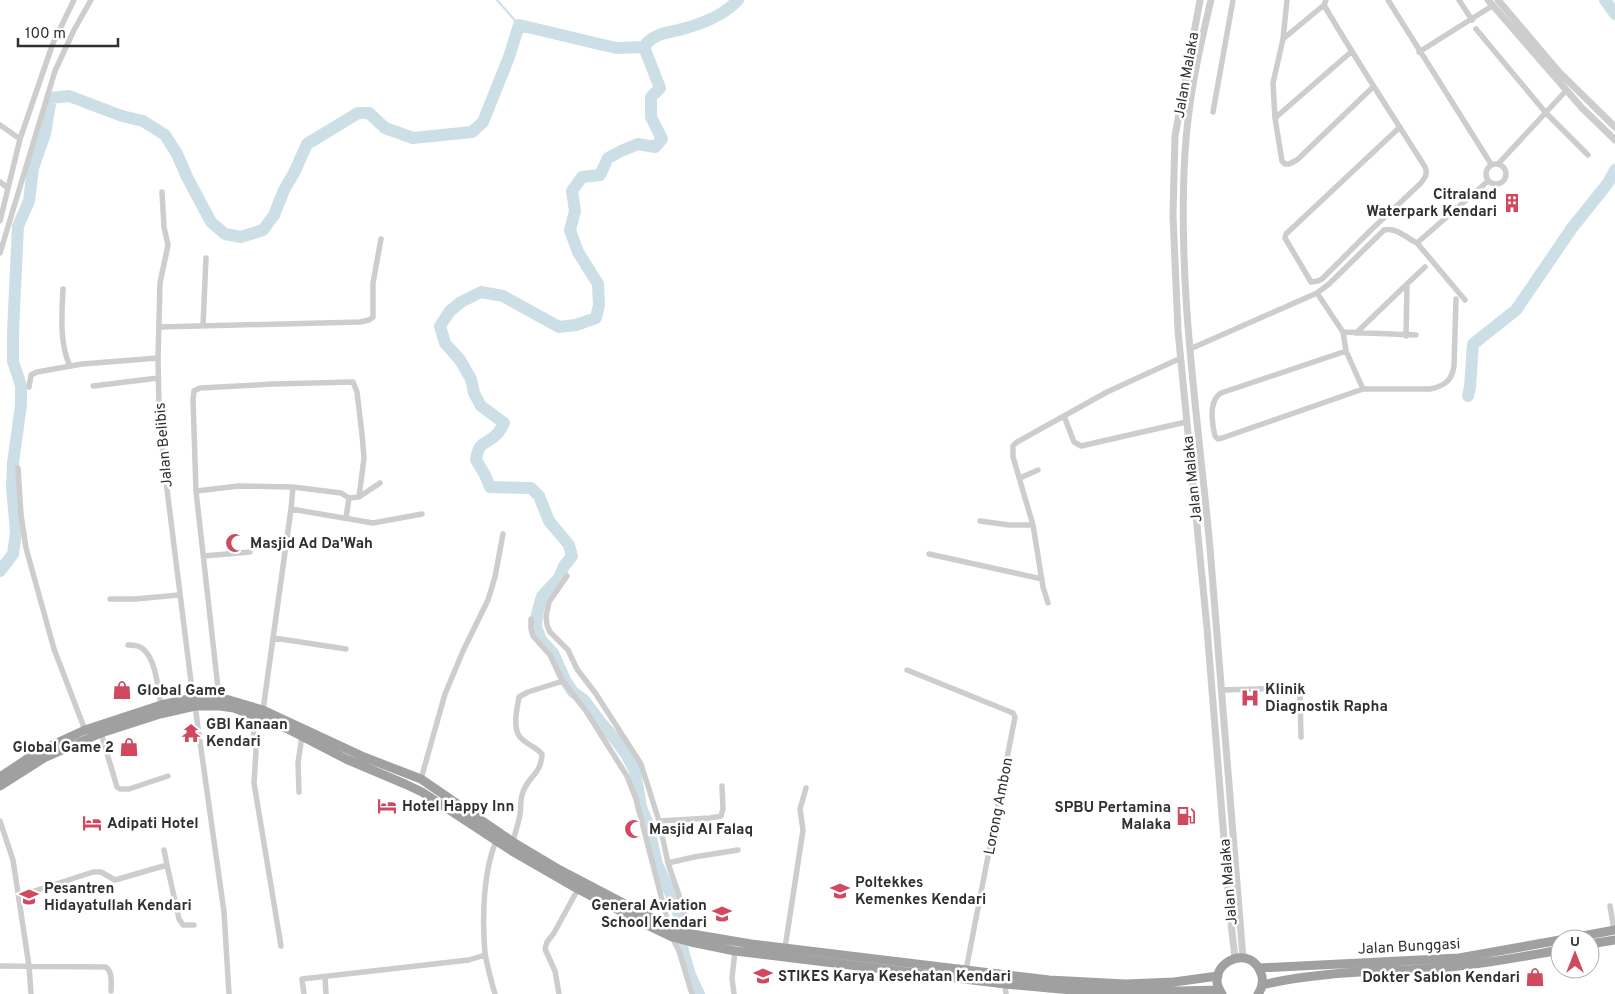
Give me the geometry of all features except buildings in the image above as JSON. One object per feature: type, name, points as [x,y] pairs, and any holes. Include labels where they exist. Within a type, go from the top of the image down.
[{"type":"highway","points":[[0,777],[39,751],[85,730],[219,697],[263,710],[364,757],[421,780],[498,837],[578,889],[673,932],[735,951],[966,970],[1071,986],[1137,993],[1221,992],[1218,976],[1224,964],[1239,958],[1252,961],[1259,968],[1262,976],[1262,985],[1258,994]]},
{"type":"highway","points":[[0,786],[44,758],[161,705],[194,702],[220,706],[250,714],[302,736],[346,759],[422,792],[466,820],[498,837],[513,842],[649,922]]},
{"type":"highway","points":[[1600,935],[1615,933]]},
{"type":"highway","points":[[1600,940],[1615,933]]},
{"type":"highway","points":[[691,938],[785,948],[1005,989],[1174,982],[1218,976]]},
{"type":"highway","name":"Jalan Bunggasi","points":[[1262,985],[1301,976],[1465,966],[1494,962],[1550,944]]},
{"type":"highway","name":"Jalan Bunggasi","points":[[1259,968],[1459,958],[1550,950]]},
{"type":"street","points":[[0,221],[20,139],[53,44],[74,0]]},
{"type":"street","points":[[0,253],[55,70],[90,0]]},
{"type":"street","name":"Jalan Malaka","points":[[1200,0],[1175,136],[1173,215],[1186,422],[1206,609],[1230,914],[1239,958]]},
{"type":"street","name":"Jalan Malaka","points":[[1211,0],[1192,94],[1185,156],[1184,248],[1193,348],[1200,462],[1222,690],[1239,958]]},
{"type":"street","points":[[1213,112],[1233,0]]},
{"type":"street","points":[[1287,0],[1283,40],[1273,83],[1275,118],[1282,161],[1285,164],[1289,164],[1297,160],[1373,87]]},
{"type":"street","points":[[1388,0],[1491,164]]},
{"type":"street","points":[[1459,0],[1478,16]]},
{"type":"street","points":[[1498,0],[1559,72],[1615,127]]},
{"type":"street","points":[[1283,40],[1325,3],[1351,52],[1400,127],[1427,171],[1425,178],[1322,279],[1311,282],[1285,238],[1286,234],[1400,127]]},
{"type":"street","points":[[1420,52],[1478,16],[1490,3],[1582,108],[1615,140]]},
{"type":"street","points":[[1476,29],[1546,113],[1588,155]]},
{"type":"street","points":[[1275,118],[1351,52]]},
{"type":"street","points":[[1498,164],[1559,98]]},
{"type":"street","points":[[0,125],[20,139]]},
{"type":"street","points":[[1488,181],[1497,184],[1505,179],[1505,170],[1498,164],[1491,164]]},
{"type":"street","points":[[1488,181],[1486,170],[1491,164]]},
{"type":"street","points":[[1417,244],[1488,181]]},
{"type":"street","points":[[0,182],[8,188]]},
{"type":"street","name":"Jalan Belibis","points":[[162,192],[164,227],[168,246],[161,274],[158,358],[164,465],[179,595],[224,912],[229,994]]},
{"type":"street","points":[[1193,348],[1317,293],[1329,284],[1384,230],[1392,230],[1417,244],[1465,300]]},
{"type":"street","points":[[159,326],[360,322],[370,320],[373,317],[374,283],[381,239]]},
{"type":"street","points":[[203,326],[206,258]]},
{"type":"street","points":[[1356,333],[1425,267]]},
{"type":"street","points":[[1406,336],[1407,284]]},
{"type":"street","points":[[63,289],[64,347],[70,366]]},
{"type":"street","points":[[1317,293],[1343,332],[1346,351],[1363,389]]},
{"type":"street","points":[[1346,351],[1216,396],[1212,405],[1215,436],[1218,439],[1222,438],[1363,389],[1430,389],[1449,381],[1452,377],[1454,366],[1456,299]]},
{"type":"street","points":[[1343,332],[1416,335]]},
{"type":"street","points":[[29,387],[31,375],[37,372],[70,366],[158,358]]},
{"type":"street","points":[[1048,603],[1045,596],[1033,525],[1013,453],[1015,444],[1107,392],[1181,358]]},
{"type":"street","points":[[93,386],[158,378]]},
{"type":"street","points":[[219,697],[196,491],[194,391],[197,389],[274,384],[350,382],[354,384],[357,392],[364,458],[359,497]]},
{"type":"street","points":[[1064,416],[1074,442],[1081,446],[1186,422]]},
{"type":"street","points":[[1190,463],[1200,462]]},
{"type":"street","points":[[18,468],[21,515],[26,548],[54,649],[85,730]]},
{"type":"street","points":[[1020,478],[1038,470]]},
{"type":"street","points":[[196,491],[239,486],[293,487],[341,493],[349,498],[359,497],[380,482]]},
{"type":"street","points":[[263,710],[293,487]]},
{"type":"street","points":[[346,518],[349,498]]},
{"type":"street","points":[[291,509],[346,518],[358,522],[374,523],[422,514]]},
{"type":"street","points":[[980,521],[1009,525],[1033,525]]},
{"type":"street","points":[[421,780],[445,694],[463,651],[488,600],[495,577],[503,534]]},
{"type":"street","points":[[204,556],[250,552]]},
{"type":"street","points":[[929,554],[1042,579]]},
{"type":"street","points":[[567,576],[549,602],[546,616],[547,625],[550,632],[568,650],[576,669],[596,694],[641,764],[659,821],[668,863],[691,938]]},
{"type":"street","points":[[110,599],[179,595]]},
{"type":"street","points":[[531,619],[533,636],[550,656],[563,681],[586,711],[627,776],[636,799],[692,994]]},
{"type":"street","points":[[274,638],[346,649]]},
{"type":"street","points":[[128,645],[137,645],[148,656],[156,676],[161,705]]},
{"type":"street","name":"Lorong Ambon","points":[[907,670],[1013,713],[1015,717],[966,970]]},
{"type":"street","points":[[513,842],[523,792],[539,770],[542,762],[542,754],[537,748],[521,739],[518,735],[516,720],[520,697],[528,692],[563,681]]},
{"type":"street","points":[[1222,690],[1296,689],[1300,692],[1301,737]]},
{"type":"street","points":[[250,714],[256,751],[254,783],[281,946]]},
{"type":"street","points":[[101,733],[117,787],[120,789],[129,789],[168,776]]},
{"type":"street","points":[[300,792],[298,763],[302,736]]},
{"type":"street","points":[[659,821],[721,816],[723,809],[722,786]]},
{"type":"street","points":[[785,948],[803,830],[800,809],[806,788]]},
{"type":"street","points":[[0,820],[13,860],[29,966],[31,994]]},
{"type":"street","points":[[494,994],[486,955],[484,928],[485,898],[490,858],[498,837]]},
{"type":"street","points":[[164,850],[179,919],[183,924],[194,925]]},
{"type":"street","points":[[668,863],[738,850]]},
{"type":"street","points":[[19,896],[93,872],[101,872],[115,880],[167,864]]},
{"type":"street","points":[[559,994],[558,979],[545,949],[578,889]]},
{"type":"street","points":[[1610,906],[1615,933]]},
{"type":"street","points":[[734,994],[732,978],[735,951]]},
{"type":"street","points":[[304,994],[302,979],[325,978],[330,975],[469,960],[486,955]]},
{"type":"street","points":[[0,966],[106,967],[110,970],[110,991]]},
{"type":"street","points":[[325,978],[326,994]]},
{"type":"waterway","points":[[497,0],[519,25]]},
{"type":"waterway","points":[[0,571],[13,554],[16,532],[12,487],[13,463],[21,405],[21,386],[13,361],[13,332],[18,226],[29,201],[33,168],[45,134],[51,98],[69,96],[122,116],[143,121],[165,135],[177,154],[211,222],[225,234],[241,237],[263,230],[274,215],[307,144],[358,113],[369,113],[385,128],[413,138],[472,132],[483,122],[509,57],[519,25],[616,48],[644,47],[652,38],[707,21],[727,10],[738,0]]},
{"type":"waterway","points":[[1605,0],[1615,14]]},
{"type":"waterway","points":[[644,47],[660,88],[651,97],[651,117],[662,139],[655,147],[638,144],[608,158],[600,175],[582,177],[572,191],[575,211],[570,230],[578,252],[598,284],[599,305],[596,318],[576,325],[559,327],[503,296],[481,292],[461,302],[450,311],[440,326],[445,343],[460,360],[471,379],[474,393],[481,406],[504,423],[497,434],[481,446],[477,453],[476,460],[490,487],[531,488],[539,496],[549,521],[569,545],[572,556],[564,566],[559,578],[542,596],[536,627],[541,640],[553,653],[565,680],[573,692],[584,700],[615,739],[635,771],[641,807],[648,824],[657,864],[678,910],[683,951],[690,975],[699,994]]},
{"type":"waterway","points":[[1468,396],[1473,344],[1516,310],[1572,228],[1608,183],[1615,170]]},
{"type":"place","name":"Citraland Waterpark Kendari","points":[[1512,203]]},
{"type":"place","name":"Masjid Ad Da'Wah","points":[[235,543]]},
{"type":"place","name":"Global Game","points":[[122,690]]},
{"type":"place","name":"Klinik Diagnostik Rapha","points":[[1250,698]]},
{"type":"place","name":"GBI Kanaan Kendari","points":[[191,733]]},
{"type":"place","name":"Global Game 2","points":[[129,747]]},
{"type":"place","name":"Hotel Happy Inn","points":[[387,806]]},
{"type":"place","name":"SPBU Pertamina Malaka","points":[[1186,816]]},
{"type":"place","name":"Adipati Hotel","points":[[92,823]]},
{"type":"place","name":"Masjid Al Falaq","points":[[634,829]]},
{"type":"place","name":"Poltekkes Kemenkes Kendari","points":[[840,891]]},
{"type":"place","name":"Pesantren Hidayatullah Kendari","points":[[29,897]]},
{"type":"place","name":"General Aviation School Kendari","points":[[722,914]]},
{"type":"place","name":"STIKES Karya Kesehatan Kendari","points":[[763,976]]},
{"type":"place","name":"Dokter Sablon Kendari","points":[[1535,977]]}]
